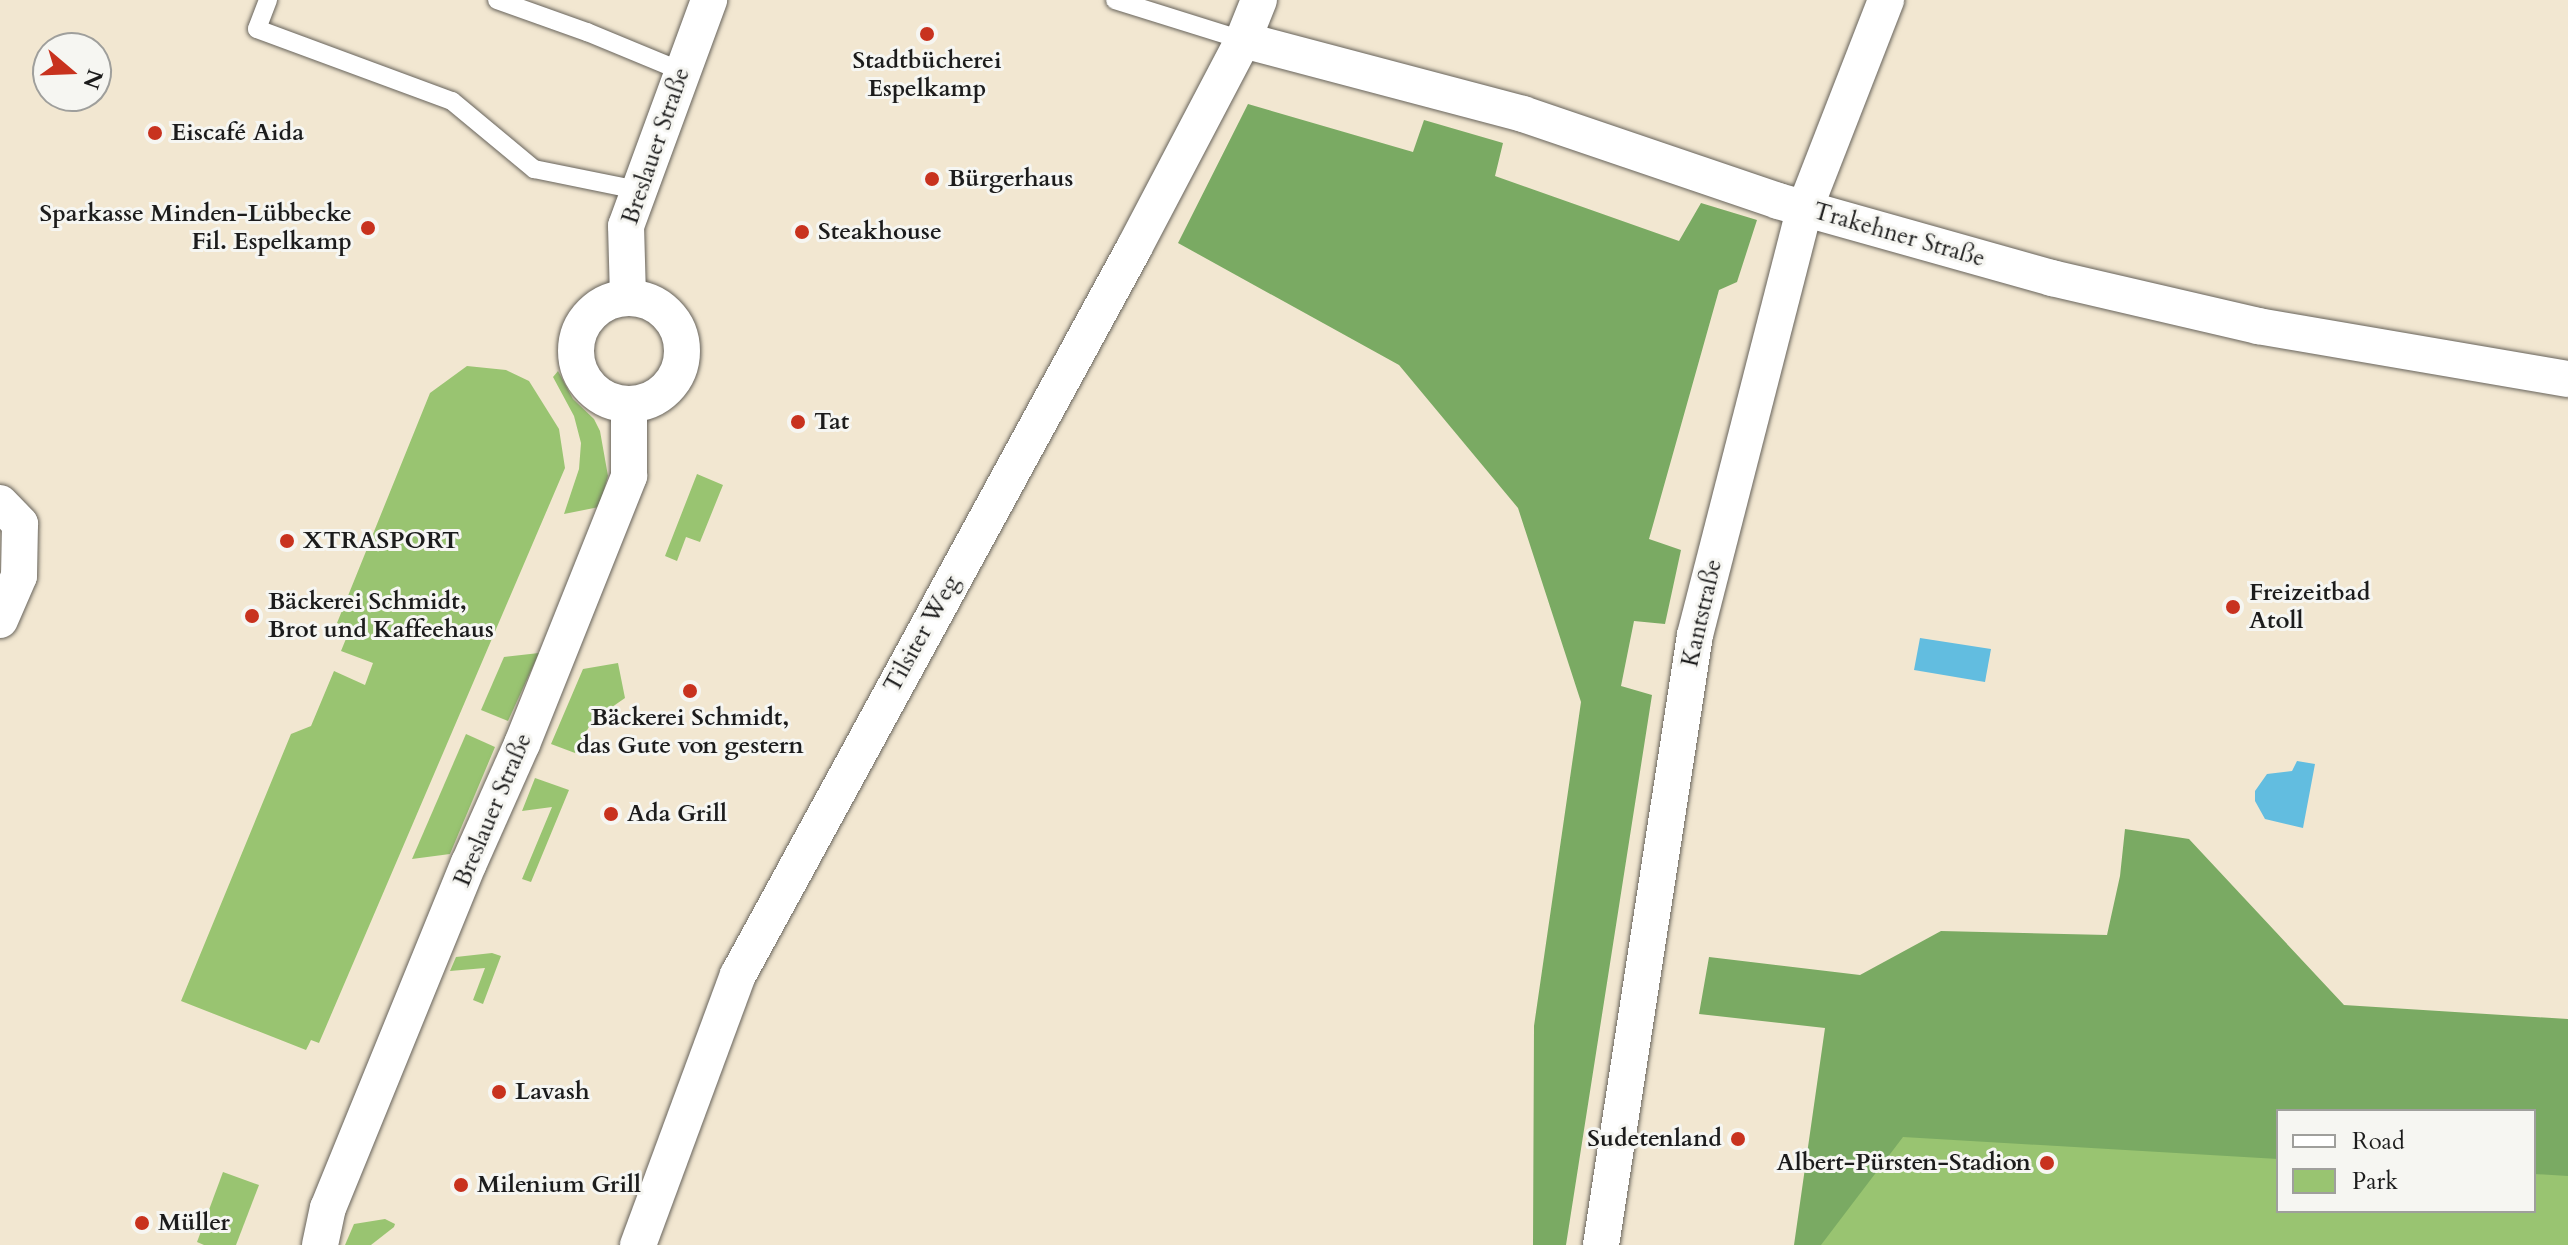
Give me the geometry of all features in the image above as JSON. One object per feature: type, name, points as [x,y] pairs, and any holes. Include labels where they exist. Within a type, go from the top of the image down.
[{"type":"street","name":"Breslauer Straße","points":[[628,297],[626,226],[709,0]]},
{"type":"street","name":"Tilsiter Weg","points":[[638,1245],[738,975],[1134,248],[1243,40],[1259,0]]},
{"type":"street","name":"Kantstraße","points":[[1601,1245],[1695,635],[1805,208],[1886,0]]},
{"type":"street","name":"Trakehner Straße","points":[[1243,40],[1523,114],[1805,208],[2052,278],[2258,326],[2568,379]]},
{"type":"street","points":[[628,297],[652,303],[672,319],[682,350],[680,367],[673,382],[646,402],[629,405],[611,401],[595,392],[583,378],[577,360],[577,342],[583,325],[594,310],[610,301],[628,297]]},
{"type":"street","name":"Breslauer Straße","points":[[305,1245],[328,1208],[469,863],[522,744],[629,476],[629,405]]},
{"type":"street","points":[[0,503],[20,524],[19,576],[0,620]]},
{"type":"street","name":"Breslauer Straße","points":[[320,1245],[328,1208]]},
{"type":"lane","points":[[268,0],[257,29],[452,101],[534,169],[637,190]]},
{"type":"lane","points":[[497,0],[587,32],[681,71]]},
{"type":"lane","points":[[1115,0],[1243,40]]},
{"type":"green space","points":[[1248,104],[1413,152],[1424,120],[1503,143],[1495,176],[1679,241],[1701,203],[1757,220],[1737,282],[1719,290],[1649,539],[1681,550],[1665,624],[1634,621],[1621,686],[1652,695],[1566,1245],[1533,1245],[1534,1026],[1581,702],[1518,508],[1399,365],[1178,243]]},
{"type":"green space","points":[[467,366],[506,370],[529,381],[559,429],[565,468],[319,1043],[311,1040],[306,1050],[181,1001],[291,734],[311,726],[334,671],[365,685],[373,663],[341,651],[350,629],[337,623],[430,393]]},
{"type":"green space","points":[[558,371],[573,399],[594,419],[600,431],[608,476],[599,507],[564,514],[579,469],[581,443],[574,416],[553,377]]},
{"type":"green space","points":[[697,474],[723,485],[700,542],[686,537],[677,561],[665,556]]},
{"type":"green space","points":[[539,653],[508,721],[481,710],[504,657]]},
{"type":"green space","points":[[618,663],[625,698],[592,721],[575,753],[551,744],[583,669]]},
{"type":"green space","points":[[466,734],[495,747],[450,854],[412,859]]},
{"type":"green space","points":[[535,778],[569,790],[531,882],[522,879],[552,807],[522,811]]},
{"type":"green space","points":[[2125,829],[2189,839],[2344,1005],[2568,1019],[2568,1176],[2536,1174],[2536,1109],[2276,1109],[2276,1159],[1903,1137],[1821,1245],[1794,1245],[1825,1028],[1699,1014],[1709,957],[1860,975],[1941,931],[2107,935],[2120,876]]},
{"type":"green space","points":[[492,953],[501,956],[483,1004],[473,1000],[485,968],[450,971],[456,957]]},
{"type":"green space","name":"Albert-Pürsten-Stadion","points":[[2255,1056],[2568,1113],[2568,1245],[1805,1245],[1827,1085]]},
{"type":"green space","points":[[223,1172],[259,1185],[236,1245],[204,1245],[197,1242]]},
{"type":"green space","points":[[385,1219],[395,1224],[394,1227],[371,1245],[345,1245],[354,1224]]},
{"type":"water","points":[[1920,638],[1991,649],[1985,682],[1914,670]]},
{"type":"water","points":[[2297,761],[2315,764],[2303,828],[2265,819],[2255,801],[2255,791],[2267,774],[2292,771]]},
{"type":"place","name":"Stadtbücherei Espelkamp","points":[[927,34]]},
{"type":"place","name":"Eiscafé Aida","points":[[155,133]]},
{"type":"place","name":"Bürgerhaus","points":[[932,179]]},
{"type":"place","name":"Sparkasse Minden-Lübbecke Fil. Espelkamp","points":[[368,228]]},
{"type":"place","name":"Steakhouse","points":[[802,232]]},
{"type":"place","name":"Tat","points":[[798,422]]},
{"type":"place","name":"XTRASPORT","points":[[287,541]]},
{"type":"place","name":"Freizeitbad Atoll","points":[[2233,607]]},
{"type":"place","name":"Bäckerei Schmidt, Brot und Kaffeehaus","points":[[252,616]]},
{"type":"place","name":"Bäckerei Schmidt, das Gute von gestern","points":[[690,691]]},
{"type":"place","name":"Ada Grill","points":[[611,814]]},
{"type":"place","name":"Lavash","points":[[499,1092]]},
{"type":"place","name":"Sudetenland","points":[[1738,1139]]},
{"type":"place","name":"Albert-Pürsten-Stadion","points":[[2047,1163]]},
{"type":"place","name":"Milenium Grill","points":[[461,1185]]},
{"type":"place","name":"Müller","points":[[142,1223]]}]
